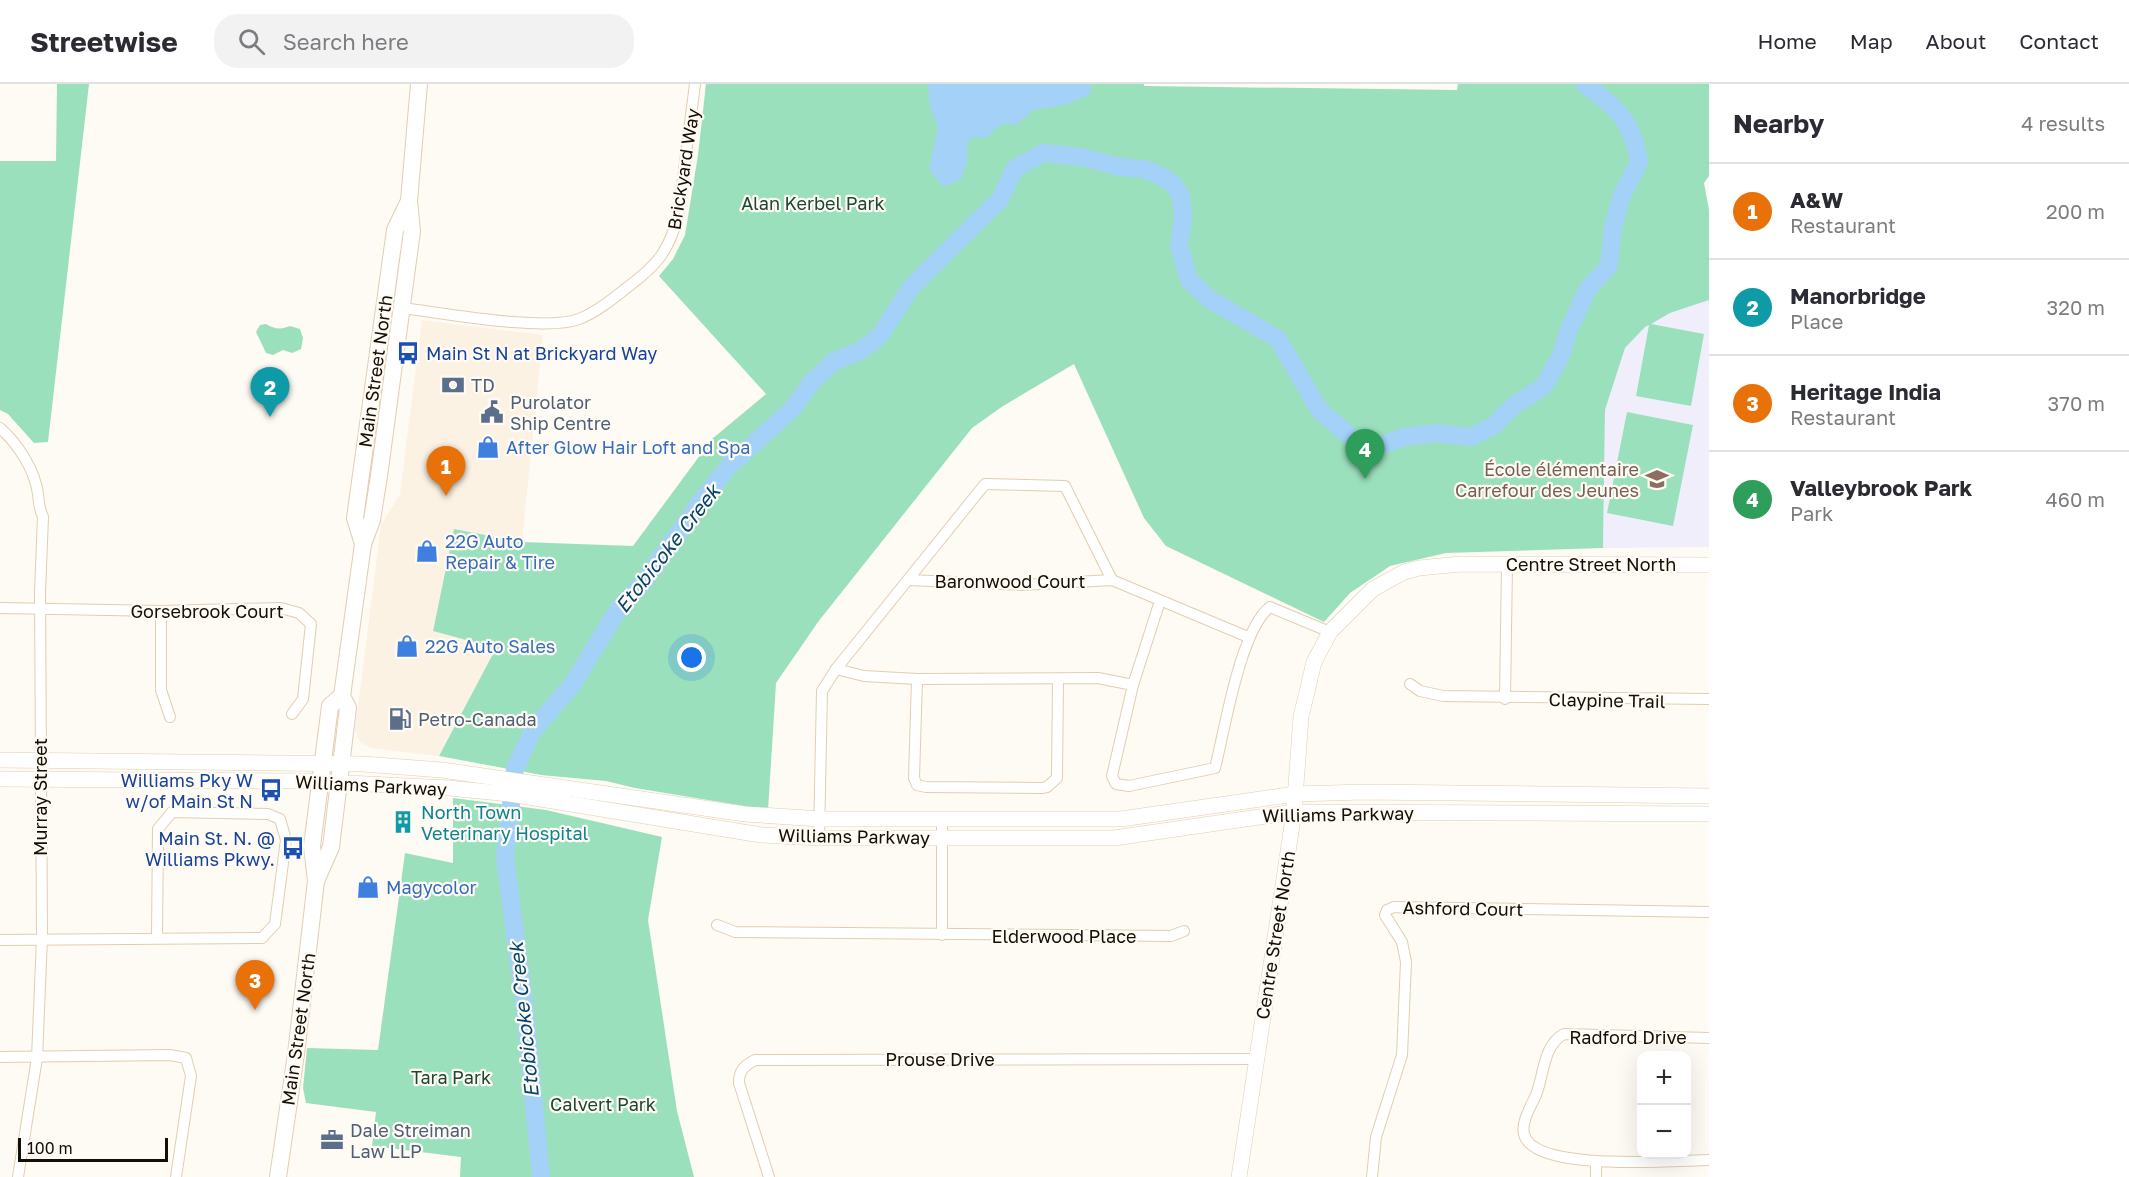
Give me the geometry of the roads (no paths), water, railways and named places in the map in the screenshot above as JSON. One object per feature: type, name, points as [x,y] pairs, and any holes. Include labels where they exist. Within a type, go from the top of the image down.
[{"type":"main road","name":"Main Street North","points":[[316,881],[331,847],[348,708],[342,696],[363,544],[372,520],[412,231],[409,201],[419,84]]},
{"type":"main road","name":"Main Street North","points":[[363,544],[355,518],[395,230],[409,201]]},
{"type":"main road","name":"Centre Street North","points":[[1239,1177],[1294,812],[1301,717],[1314,663],[1330,632],[1373,589],[1404,572],[1445,565],[1709,565]]},
{"type":"main road","name":"Main Street North","points":[[278,1177],[296,1054],[316,881],[312,846],[330,706],[342,696]]},
{"type":"main road","name":"Williams Parkway","points":[[0,760],[341,763],[423,768],[488,776],[537,791],[760,835],[819,838],[1114,838],[1294,812],[1709,814]]},
{"type":"main road","name":"Williams Parkway","points":[[0,779],[339,782],[537,791],[745,814],[820,819],[942,821],[1121,819],[1295,794],[1365,792],[1709,796]]},
{"type":"street","name":"Brickyard Way","points":[[402,308],[544,324],[580,318],[616,296],[663,256],[672,238],[678,217],[695,84]]},
{"type":"street","name":"Murray Street","points":[[0,428],[26,461],[38,492],[38,506],[43,517],[40,607],[42,938],[37,1058],[18,1177]]},
{"type":"street","name":"Baronwood Court","points":[[819,838],[822,691],[836,669],[985,484],[1065,486],[1112,580]]},
{"type":"street","points":[[1505,699],[1507,564]]},
{"type":"street","name":"Baronwood Court","points":[[909,580],[1022,585],[1112,580],[1248,637]]},
{"type":"street","points":[[1160,601],[1133,685],[1112,776],[1116,784],[1129,786],[1215,768],[1248,637],[1263,613],[1270,607],[1330,632]]},
{"type":"street","name":"Gorsebrook Court","points":[[0,608],[161,611],[281,608],[299,613],[311,624],[303,699],[292,714]]},
{"type":"street","points":[[161,611],[160,690],[170,717]]},
{"type":"street","points":[[836,669],[864,676],[916,680],[1098,678],[1133,685]]},
{"type":"street","points":[[916,680],[914,778],[917,784],[926,787],[1042,788],[1047,788],[1057,778],[1058,680]]},
{"type":"street","name":"Claypine Trail","points":[[1410,684],[1420,691],[1443,696],[1505,699],[1709,699]]},
{"type":"street","points":[[0,940],[157,937],[262,938],[275,924],[286,840],[280,819],[268,814],[172,812],[158,829],[157,937]]},
{"type":"street","points":[[942,821],[942,935]]},
{"type":"street","name":"Ashford Court","points":[[1372,1177],[1376,1137],[1402,1055],[1406,962],[1402,942],[1385,915],[1387,910],[1394,907],[1709,912]]},
{"type":"street","name":"Elderwood Place","points":[[717,925],[735,932],[942,935],[1171,936],[1184,931]]},
{"type":"street","name":"Radford Drive","points":[[1709,1038],[1564,1034],[1550,1046],[1538,1090],[1523,1125],[1524,1136],[1534,1147],[1557,1158],[1596,1161],[1709,1160]]},
{"type":"street","points":[[0,1057],[170,1055],[186,1058],[191,1076],[176,1177]]},
{"type":"street","name":"Prouse Drive","points":[[769,1177],[739,1083],[739,1074],[744,1066],[755,1060],[1255,1059]]},
{"type":"street","points":[[1596,1161],[1596,1177]]},
{"type":"water","points":[[928,84],[1090,84],[1091,86],[1089,95],[1064,105],[1033,110],[1016,125],[999,126],[987,138],[972,137],[967,144],[967,162],[961,179],[943,187],[929,169],[938,127],[930,106]]},
{"type":"waterway","name":"Etobicoke Creek","points":[[541,1177],[524,1001],[505,858],[515,768],[533,730],[572,685],[619,608],[642,584],[729,466],[791,410],[812,382],[834,361],[862,350],[881,334],[911,287],[1000,199],[1015,168],[1043,153],[1083,157],[1120,167],[1144,169],[1173,184],[1181,195],[1183,218],[1179,246],[1189,280],[1209,299],[1278,339],[1320,411],[1355,440],[1380,446],[1404,437],[1437,433],[1471,437],[1493,426],[1513,406],[1544,386],[1562,353],[1568,332],[1588,288],[1609,266],[1613,227],[1622,195],[1639,162],[1632,135],[1621,116],[1606,100],[1585,84]]},
{"type":"place","name":"Main St N at Brickyard Way","points":[[408,353]]},
{"type":"place","name":"TD","points":[[453,385]]},
{"type":"place","name":"Purolator Ship Centre","points":[[492,412]]},
{"type":"place","name":"Manorbridge","points":[[270,417]]},
{"type":"place","name":"After Glow Hair Loft and Spa","points":[[488,447]]},
{"type":"place","name":"Valleybrook Park","points":[[1365,479]]},
{"type":"place","name":"École élémentaire Carrefour des Jeunes","points":[[1657,479]]},
{"type":"place","name":"A&W","points":[[446,496]]},
{"type":"place","name":"22G Auto Repair & Tire","points":[[427,551]]},
{"type":"place","name":"22G Auto Sales","points":[[407,646]]},
{"type":"place","name":"Petro-Canada","points":[[400,719]]},
{"type":"place","name":"Williams Pky W w/of Main St N","points":[[271,790]]},
{"type":"place","name":"North Town Veterinary Hospital","points":[[403,822]]},
{"type":"place","name":"Main St. N. @ Williams Pkwy.","points":[[293,848]]},
{"type":"place","name":"Magycolor","points":[[368,887]]},
{"type":"place","name":"Heritage India","points":[[255,1010]]},
{"type":"place","name":"Dale Streiman Law LLP","points":[[332,1140]]},
{"type":"park label","name":"Alan Kerbel Park","points":[[813,203]]},
{"type":"park label","name":"Tara Park","points":[[451,1077]]},
{"type":"park label","name":"Calvert Park","points":[[603,1104]]}]
